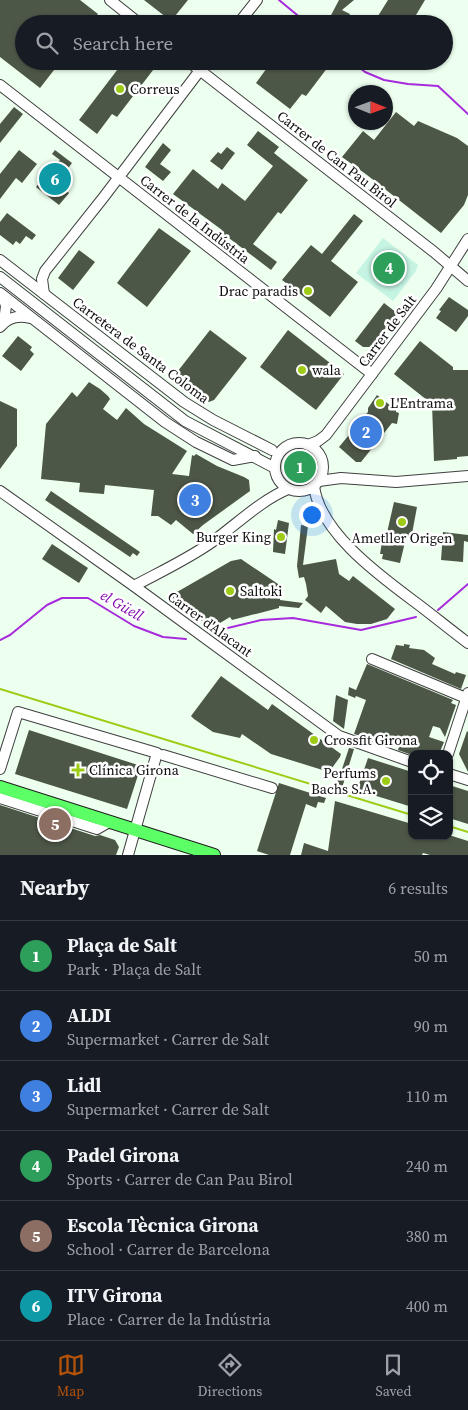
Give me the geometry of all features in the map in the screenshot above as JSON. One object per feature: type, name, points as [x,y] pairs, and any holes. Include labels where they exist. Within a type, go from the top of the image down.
[{"type":"main road","points":[[0,786],[214,855]]},
{"type":"street","points":[[110,0],[129,15]]},
{"type":"street","points":[[245,15],[257,0]]},
{"type":"street","points":[[44,294],[42,279],[45,271],[200,70]]},
{"type":"street","name":"Carrer de Can Pau Birol","points":[[200,70],[468,281]]},
{"type":"street","name":"Carrer de la Indústria","points":[[0,85],[372,374]]},
{"type":"street","name":"Carrer de Salt","points":[[308,445],[323,437],[372,374],[451,267],[468,239]]},
{"type":"street","name":"Carretera de Santa Coloma","points":[[0,260],[184,402],[213,420],[277,450]]},
{"type":"street","points":[[21,276],[32,276],[45,271]]},
{"type":"street","name":"Carretera de Santa Coloma","points":[[0,277],[185,421],[275,468]]},
{"type":"street","points":[[2,294],[165,422],[196,442],[233,460],[255,456]]},
{"type":"street","points":[[2,294],[6,306],[2,325]]},
{"type":"street","points":[[2,325],[17,317],[31,318]]},
{"type":"street","name":"Carrer de Salt","points":[[320,455],[323,437]]},
{"type":"street","points":[[468,476],[396,482],[341,478],[316,484],[304,491],[295,491],[288,489],[278,480],[275,468],[277,450],[294,444],[308,445],[314,448],[320,455],[323,466],[322,473],[316,484],[315,497],[341,537],[356,555],[375,572],[468,643]]},
{"type":"street","name":"Carretera de Santa Coloma","points":[[238,448],[277,450]]},
{"type":"street","points":[[323,466],[341,478]]},
{"type":"street","points":[[268,498],[278,480]]},
{"type":"street","points":[[134,586],[211,542],[268,498],[288,489]]},
{"type":"street","name":"Carrer d'Alacant","points":[[0,491],[134,586],[338,736],[408,761]]},
{"type":"street","points":[[304,491],[319,505]]},
{"type":"street","points":[[372,659],[467,696],[449,750]]},
{"type":"street","points":[[0,769],[18,712],[272,788]]},
{"type":"street","points":[[128,855],[160,754]]},
{"type":"street","points":[[453,775],[468,780]]},
{"type":"street","points":[[0,798],[97,830],[109,822]]},
{"type":"shaded area","points":[[300,451],[307,452],[312,456],[316,461],[316,475],[312,480],[307,484],[300,485],[293,484],[288,480],[284,475],[283,468],[284,461],[288,456],[293,452]]},
{"type":"green space","points":[[383,238],[418,265],[416,271],[393,301],[356,273]]},
{"type":"building","points":[[0,0],[80,0],[98,14],[15,15],[15,69],[0,57]]},
{"type":"building","points":[[144,0],[188,0],[176,15],[163,15]]},
{"type":"building","points":[[339,0],[354,0],[342,10],[349,15],[331,15]]},
{"type":"building","points":[[388,0],[425,0],[416,15],[379,15]]},
{"type":"building","points":[[17,70],[54,70],[40,88]]},
{"type":"building","points":[[117,70],[153,70],[117,117],[112,114],[97,134],[79,120]]},
{"type":"building","points":[[265,70],[326,70],[306,96],[302,94],[290,109],[256,83]]},
{"type":"building","points":[[14,107],[23,114],[0,143],[0,124]]},
{"type":"building","points":[[396,112],[414,126],[418,121],[457,138],[468,146],[468,195],[464,205],[441,233],[342,157],[363,131],[374,140],[382,130],[393,130],[393,116]]},
{"type":"building","points":[[258,131],[279,147],[274,153],[308,180],[281,214],[278,212],[253,244],[277,262],[271,270],[221,232],[222,230],[173,194],[193,169],[218,189],[222,183],[245,201],[273,166],[247,145]]},
{"type":"building","points":[[163,143],[171,150],[160,164],[171,172],[163,181],[145,167]]},
{"type":"building","points":[[227,147],[235,153],[222,170],[210,161],[218,152],[221,154]]},
{"type":"building","points":[[19,150],[37,164],[22,183],[16,178],[0,199],[0,174]]},
{"type":"building","points":[[55,150],[72,163],[63,175],[72,182],[66,190],[69,193],[59,205],[36,187],[60,160],[52,154]]},
{"type":"building","points":[[7,213],[36,235],[32,240],[26,236],[20,244],[16,241],[13,245],[0,235],[0,222]]},
{"type":"building","points":[[354,214],[363,221],[331,261],[358,282],[330,317],[282,280],[311,245],[322,254]]},
{"type":"building","points":[[159,228],[191,251],[147,307],[117,283]]},
{"type":"building","points":[[79,250],[95,262],[73,290],[58,278]]},
{"type":"building","points":[[449,297],[468,310],[468,316],[456,332],[436,318],[441,311],[439,310]]},
{"type":"building","points":[[384,303],[397,313],[373,345],[363,347],[355,341]]},
{"type":"building","points":[[210,330],[247,358],[214,400],[209,402],[174,376]]},
{"type":"building","name":"wala","points":[[288,330],[344,374],[316,410],[260,367]]},
{"type":"building","points":[[18,336],[32,347],[30,350],[34,354],[21,371],[2,356]]},
{"type":"building","points":[[420,341],[453,367],[453,370],[468,370],[468,456],[434,461],[432,404],[394,374]]},
{"type":"building","points":[[89,382],[108,396],[110,399],[103,409],[117,420],[126,408],[144,424],[187,451],[172,474],[189,476],[192,455],[196,454],[217,466],[249,480],[250,491],[193,534],[176,520],[171,525],[158,516],[151,516],[154,490],[105,485],[104,494],[79,492],[80,483],[41,479],[46,424],[72,392],[77,397]]},
{"type":"building","points":[[377,395],[399,413],[397,424],[392,423],[361,462],[356,462],[339,447],[368,412],[368,408]]},
{"type":"building","points":[[0,401],[17,409],[17,446],[0,469]]},
{"type":"building","points":[[51,491],[140,552],[137,556],[133,553],[130,557],[45,500]]},
{"type":"building","name":"Ametller Origen","points":[[394,502],[417,507],[411,539],[406,538],[400,563],[382,559],[383,554],[380,554],[383,536],[386,537]]},
{"type":"building","name":"Burger King","points":[[278,520],[289,523],[285,554],[273,552],[274,529],[276,530]]},
{"type":"building","points":[[301,525],[308,526],[303,565],[336,559],[339,574],[349,581],[353,576],[395,609],[387,619],[371,624],[345,622],[326,606],[321,613],[305,600],[308,596],[306,584],[304,577],[299,578],[297,566]]},
{"type":"building","points":[[443,532],[468,535],[468,542],[464,541],[463,562],[441,560]]},
{"type":"building","points":[[52,544],[88,568],[79,583],[42,559]]},
{"type":"building","name":"Saltoki","points":[[241,559],[281,586],[280,600],[303,603],[299,608],[279,606],[279,608],[232,620],[230,617],[220,623],[206,624],[170,596],[231,561]]},
{"type":"building","points":[[404,644],[410,645],[409,648],[424,650],[435,658],[432,664],[455,674],[456,672],[466,675],[461,689],[391,659],[396,645],[404,646]]},
{"type":"building","points":[[367,664],[453,700],[451,703],[456,705],[445,737],[440,728],[433,726],[429,737],[444,742],[441,750],[408,750],[408,754],[398,750],[399,747],[354,734],[366,700],[348,695],[349,687],[356,690]]},
{"type":"building","points":[[221,676],[268,710],[272,704],[341,754],[329,772],[271,754],[242,734],[240,738],[213,732],[194,719],[191,716]]},
{"type":"building","points":[[336,695],[348,700],[344,729],[333,721]]},
{"type":"building","name":"Clínica Girona","points":[[29,730],[141,766],[127,809],[15,774]]},
{"type":"building","points":[[468,732],[468,772],[459,754]]},
{"type":"building","points":[[349,748],[354,749],[342,788],[337,786],[339,769],[342,769]]},
{"type":"building","name":"Perfums Bachs S.A.","points":[[368,758],[408,771],[408,806],[357,790]]},
{"type":"building","points":[[279,783],[326,798],[324,803],[318,802],[316,808],[306,804],[290,855],[269,855],[257,851]]},
{"type":"building","points":[[453,786],[468,791],[468,824],[453,819]]},
{"type":"building","points":[[335,801],[408,823],[408,840],[453,840],[453,836],[468,841],[468,855],[430,855],[423,853],[422,855],[301,855],[304,843],[328,851]]},
{"type":"building","points":[[0,805],[95,836],[100,835],[115,840],[119,847],[116,855],[0,855]]},
{"type":"waterway","points":[[279,0],[297,15]]},
{"type":"waterway","points":[[362,70],[384,80],[438,86],[468,114]]},
{"type":"waterway","name":"el Güell","points":[[438,610],[468,584]]},
{"type":"waterway","name":"el Güell","points":[[0,640],[10,635],[47,605],[62,598],[88,598],[134,626],[163,637],[186,639]]},
{"type":"waterway","name":"el Güell","points":[[211,632],[261,620],[293,618],[361,630],[416,617]]},
{"type":"railway","points":[[0,689],[408,814]]},
{"type":"railway","points":[[453,827],[468,832]]},
{"type":"place","name":"Correus","points":[[120,89]]},
{"type":"place","name":"ITV Girona","points":[[55,179]]},
{"type":"place","name":"Padel Girona","points":[[389,268]]},
{"type":"place","name":"Drac paradis","points":[[308,291]]},
{"type":"place","name":"wala","points":[[302,370]]},
{"type":"place","name":"L'Entrama","points":[[380,403]]},
{"type":"place","name":"ALDI","points":[[366,432]]},
{"type":"place","name":"Plaça de Salt","points":[[300,467]]},
{"type":"place","name":"Lidl","points":[[195,500]]},
{"type":"place","name":"Ametller Origen","points":[[402,522]]},
{"type":"place","name":"Burger King","points":[[281,537]]},
{"type":"place","name":"Saltoki","points":[[230,591]]},
{"type":"place","name":"Crossfit Girona","points":[[314,740]]},
{"type":"place","name":"Clínica Girona","points":[[78,770]]},
{"type":"place","name":"Perfums Bachs S.A.","points":[[386,781]]},
{"type":"place","name":"Escola Tècnica Girona","points":[[55,824]]}]
